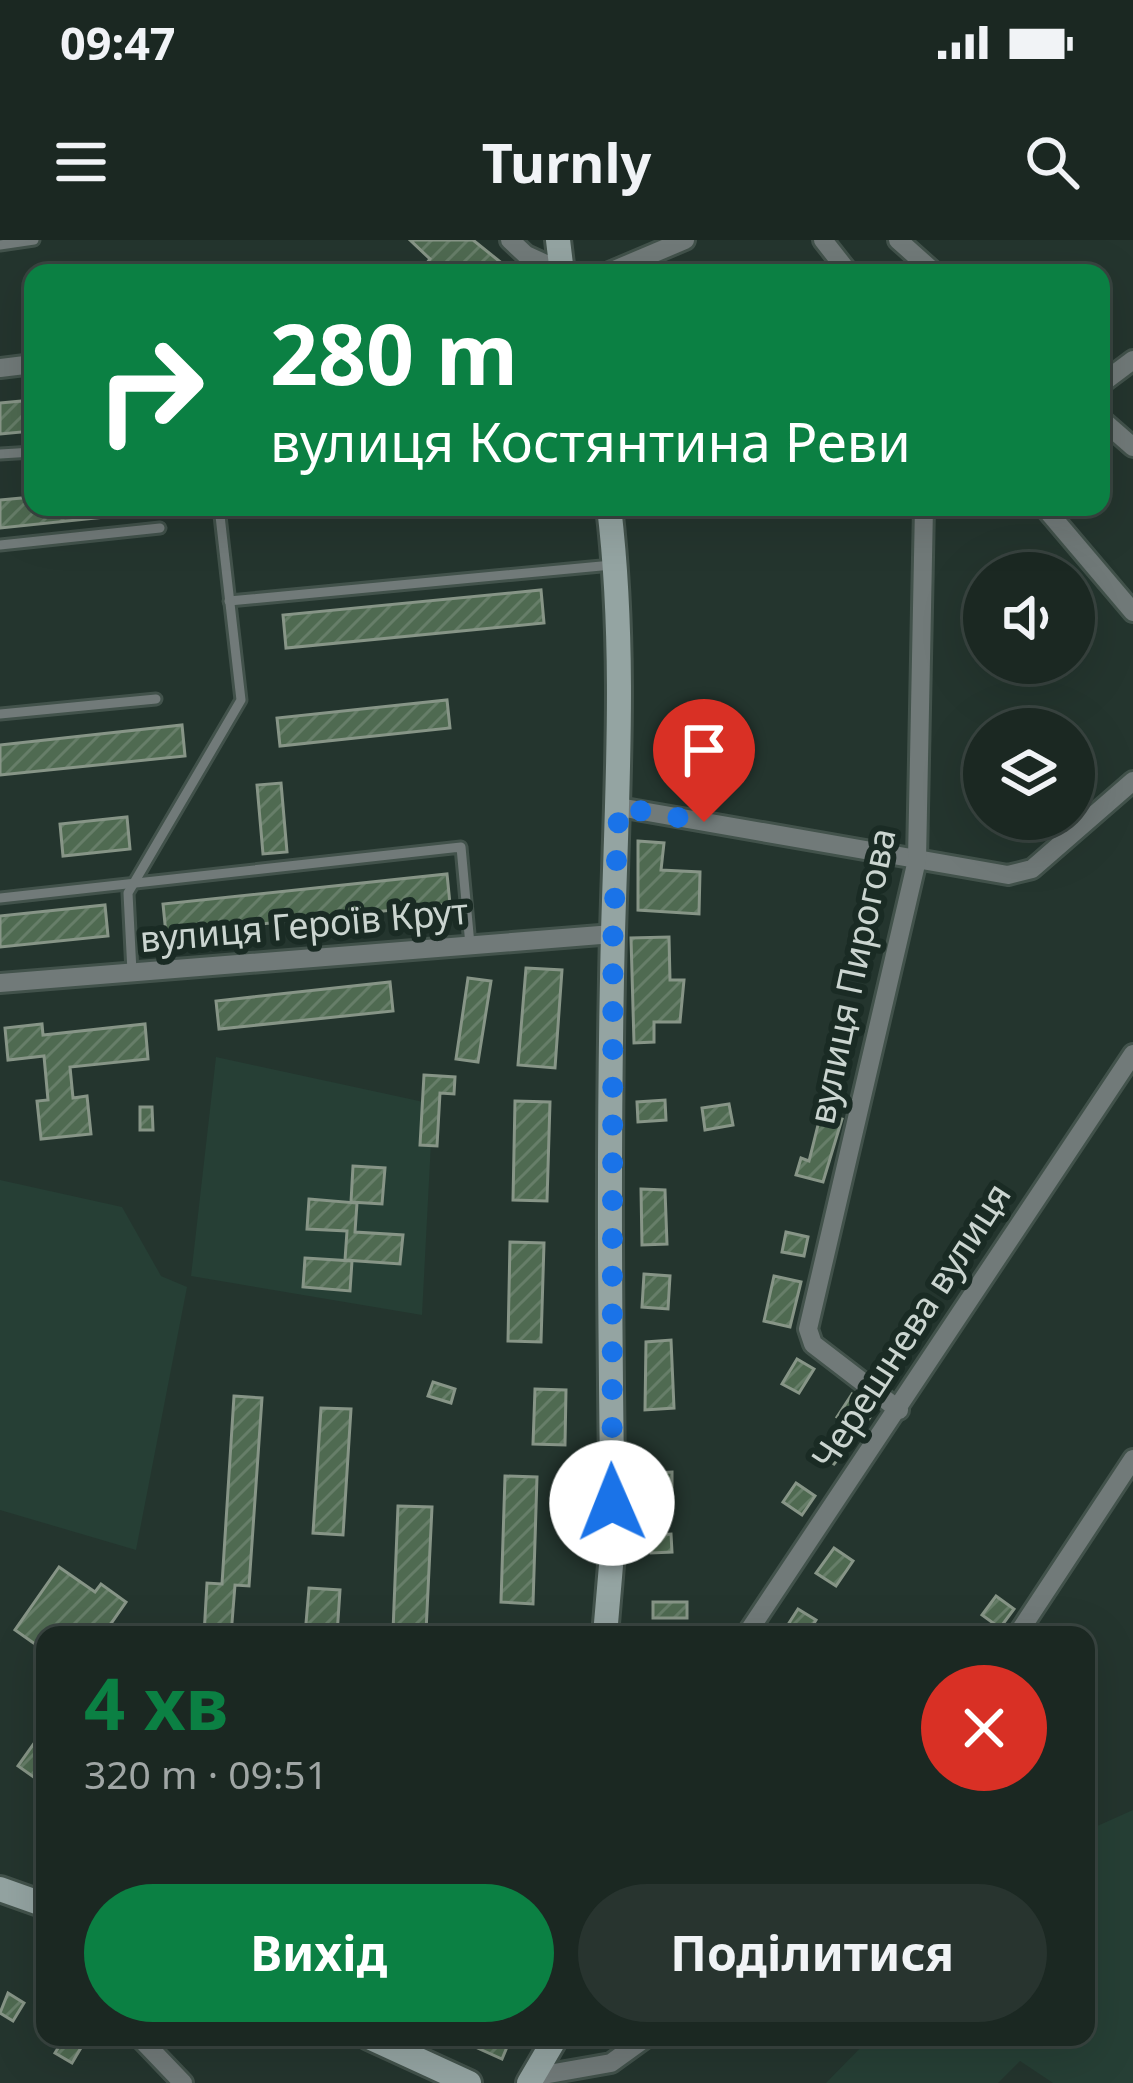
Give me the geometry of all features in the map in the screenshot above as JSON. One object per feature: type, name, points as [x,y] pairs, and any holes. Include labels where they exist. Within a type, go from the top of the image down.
[{"type":"street","points":[[510,240],[545,264]]},
{"type":"street","points":[[628,264],[685,240]]},
{"type":"street","points":[[823,240],[842,264]]},
{"type":"street","points":[[898,240],[925,264]]},
{"type":"street","points":[[1110,427],[1133,447]]},
{"type":"street","points":[[606,1626],[613,1542],[613,934],[619,807],[616,565],[610,516]]},
{"type":"street","name":"вулиця Пирогова","points":[[899,1410],[813,1344],[808,1329],[917,860],[924,516]]},
{"type":"street","points":[[1052,516],[1133,612]]},
{"type":"street","points":[[619,807],[1008,875],[1032,869],[1133,781]]},
{"type":"street","name":"вулиця Героїв Крут","points":[[0,983],[613,934]]},
{"type":"street","name":"Черешнева вулиця","points":[[752,1626],[899,1410],[1070,1141],[1133,1054]]},
{"type":"street","points":[[1023,1626],[1133,1459]]},
{"type":"street","points":[[0,1889],[36,1902]]},
{"type":"street","points":[[146,2046],[183,2083]]},
{"type":"street","points":[[389,2046],[470,2083]]},
{"type":"street","points":[[533,2079],[551,2046]]},
{"type":"street","points":[[533,2079],[611,2062],[634,2046]]},
{"type":"lane","points":[[0,245],[34,240]]},
{"type":"lane","points":[[132,972],[128,893],[241,700],[220,516]]},
{"type":"lane","points":[[0,545],[160,528]]},
{"type":"lane","points":[[230,602],[616,565]]},
{"type":"lane","points":[[0,714],[157,699]]},
{"type":"lane","points":[[0,898],[461,847],[470,945]]},
{"type":"shaded area","points":[[216,1057],[433,1104],[422,1315],[191,1276]]},
{"type":"shaded area","points":[[0,1180],[122,1207],[161,1276],[187,1287],[136,1550],[0,1510]]},
{"type":"shaded area","points":[[1133,1810],[1133,2083],[1053,2083],[1020,2061],[998,2083],[826,2083],[862,2046],[1095,2046],[1095,1827]]},
{"type":"building","points":[[410,240],[473,240],[503,264],[426,264],[430,259]]},
{"type":"building","points":[[24,401],[24,432],[0,434],[0,403]]},
{"type":"building","points":[[24,498],[24,516],[116,516],[0,528],[0,500]]},
{"type":"building","points":[[541,590],[544,623],[286,648],[283,615]]},
{"type":"building","points":[[447,700],[450,728],[280,746],[277,718]]},
{"type":"building","points":[[182,725],[185,756],[0,775],[0,745]]},
{"type":"building","points":[[281,783],[287,852],[263,854],[257,785]]},
{"type":"building","points":[[127,817],[130,849],[63,856],[60,824]]},
{"type":"building","points":[[638,841],[664,843],[661,870],[700,872],[699,914],[638,910]]},
{"type":"building","points":[[447,874],[450,904],[166,934],[163,904]]},
{"type":"building","points":[[105,905],[108,936],[0,947],[0,916]]},
{"type":"building","points":[[669,937],[670,980],[684,980],[680,1022],[654,1022],[654,1042],[634,1043],[631,938]]},
{"type":"building","points":[[526,968],[562,970],[555,1068],[518,1065]]},
{"type":"building","points":[[468,978],[491,981],[478,1062],[456,1059]]},
{"type":"building","points":[[390,982],[393,1011],[219,1029],[216,1001]]},
{"type":"building","points":[[42,1024],[43,1035],[145,1024],[148,1059],[70,1067],[73,1098],[87,1096],[91,1134],[41,1139],[37,1101],[48,1100],[44,1056],[8,1060],[5,1028]]},
{"type":"building","points":[[424,1075],[455,1077],[454,1094],[440,1093],[437,1146],[420,1145]]},
{"type":"building","points":[[665,1100],[666,1120],[638,1122],[637,1102]]},
{"type":"building","points":[[515,1101],[550,1102],[547,1201],[513,1200]]},
{"type":"building","points":[[729,1104],[733,1125],[705,1130],[702,1108]]},
{"type":"building","points":[[140,1107],[152,1107],[153,1130],[140,1130]]},
{"type":"building","points":[[821,1113],[842,1119],[823,1182],[796,1175],[801,1158],[809,1161]]},
{"type":"building","points":[[353,1166],[385,1168],[382,1204],[351,1202]]},
{"type":"building","points":[[641,1189],[665,1190],[667,1244],[642,1245]]},
{"type":"building","points":[[309,1199],[357,1203],[355,1232],[403,1235],[400,1264],[345,1260],[347,1231],[307,1229]]},
{"type":"building","points":[[786,1232],[808,1237],[804,1256],[782,1252]]},
{"type":"building","points":[[510,1242],[544,1243],[541,1342],[508,1341]]},
{"type":"building","points":[[305,1258],[352,1261],[350,1291],[303,1287]]},
{"type":"building","points":[[644,1274],[670,1276],[668,1309],[642,1307]]},
{"type":"building","points":[[774,1276],[801,1282],[790,1327],[764,1321]]},
{"type":"building","points":[[671,1340],[674,1408],[645,1410],[646,1342]]},
{"type":"building","points":[[797,1359],[814,1369],[799,1393],[782,1384]]},
{"type":"building","points":[[433,1382],[455,1389],[451,1403],[428,1396]]},
{"type":"building","points":[[535,1389],[566,1390],[565,1445],[533,1444]]},
{"type":"building","points":[[852,1394],[875,1410],[860,1432],[837,1417]]},
{"type":"building","points":[[234,1396],[262,1398],[249,1586],[235,1585],[232,1626],[205,1626],[207,1583],[222,1584]]},
{"type":"building","points":[[321,1408],[351,1409],[343,1535],[313,1533]]},
{"type":"building","points":[[827,1441],[843,1453],[834,1464],[818,1453]]},
{"type":"building","points":[[672,1472],[672,1488],[649,1488],[649,1473]]},
{"type":"building","points":[[505,1476],[537,1477],[533,1604],[501,1602]]},
{"type":"building","points":[[796,1483],[815,1496],[802,1515],[783,1502]]},
{"type":"building","points":[[398,1506],[432,1507],[426,1626],[393,1626]]},
{"type":"building","points":[[671,1534],[672,1552],[651,1553],[650,1535]]},
{"type":"building","points":[[834,1548],[853,1561],[836,1586],[816,1573]]},
{"type":"building","points":[[59,1567],[95,1592],[101,1584],[126,1602],[109,1626],[36,1626],[36,1645],[15,1630]]},
{"type":"building","points":[[309,1588],[340,1590],[338,1626],[306,1626]]},
{"type":"building","points":[[996,1596],[1014,1609],[1001,1626],[982,1615]]},
{"type":"building","points":[[653,1602],[687,1602],[687,1618],[653,1618]]},
{"type":"building","points":[[798,1609],[816,1620],[812,1626],[789,1623]]},
{"type":"building","points":[[36,1741],[36,1779],[18,1766]]},
{"type":"building","points":[[8,1993],[24,2003],[13,2021],[0,2013]]},
{"type":"building","points":[[59,2046],[82,2046],[72,2063],[55,2053]]},
{"type":"building","points":[[473,2046],[507,2046],[502,2059]]},
{"type":"route","points":[[612,1503],[613,934],[619,807],[704,822]]}]
